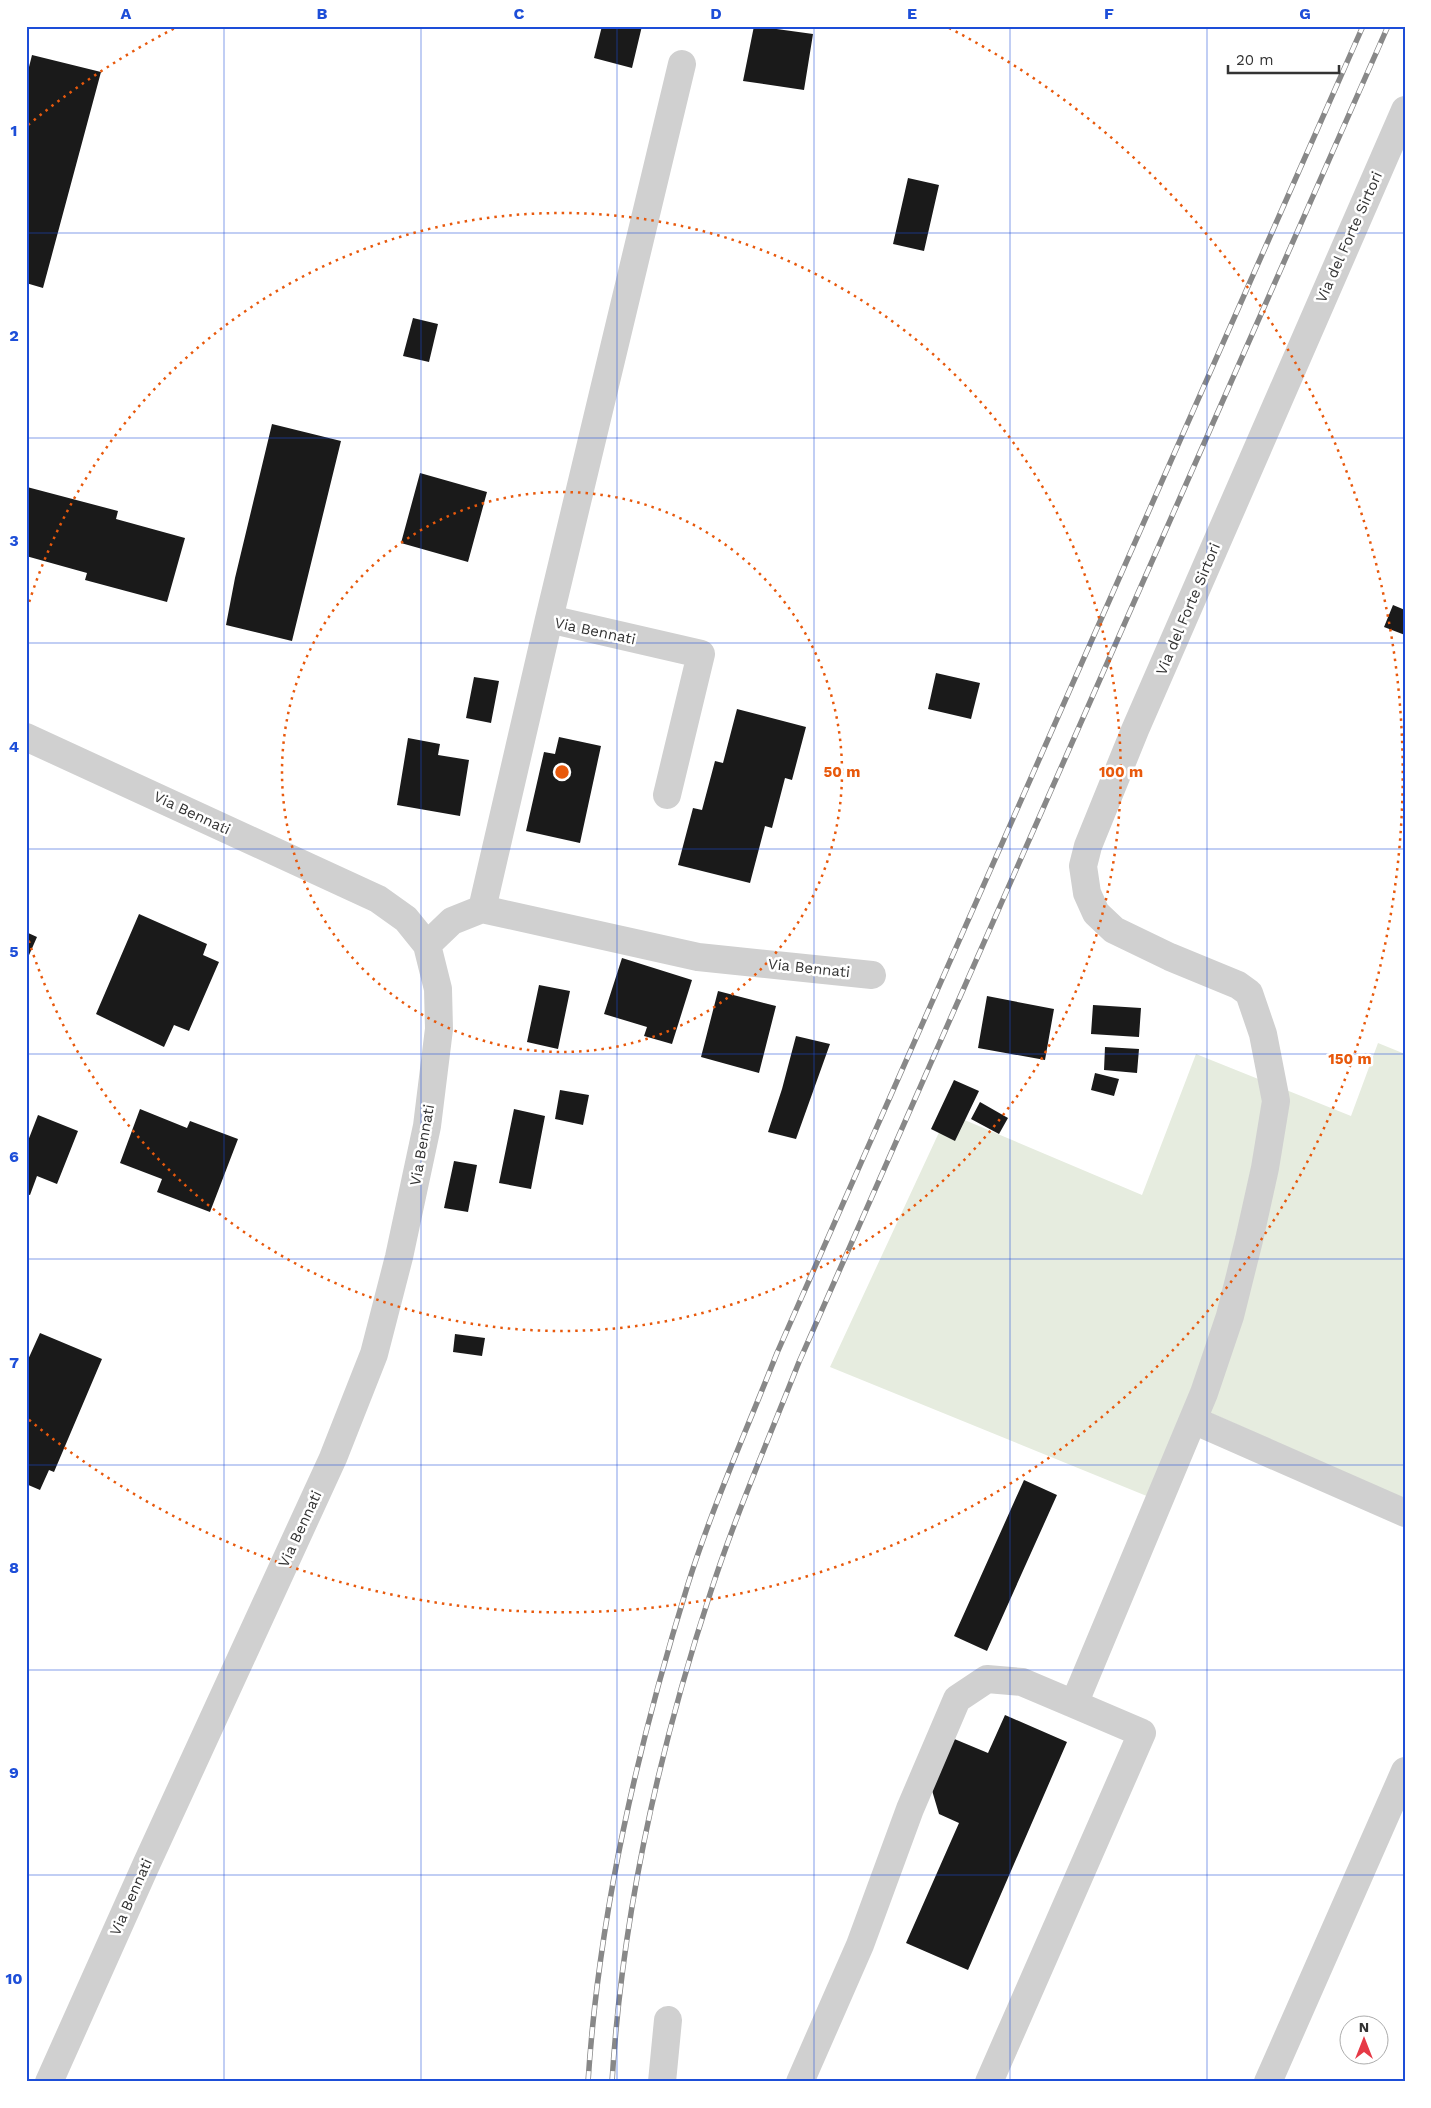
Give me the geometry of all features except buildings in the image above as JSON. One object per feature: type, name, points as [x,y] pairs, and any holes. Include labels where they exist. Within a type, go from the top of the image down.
[{"type":"street","points":[[549,619],[682,64]]},
{"type":"street","name":"Via del Forte Sirtori","points":[[1074,1704],[1204,1393],[1230,1316],[1265,1168],[1276,1101],[1263,1034],[1249,993],[1238,985],[1170,957],[1114,930],[1096,913],[1091,903],[1087,893],[1083,866],[1088,846],[1135,730],[1405,110]]},
{"type":"street","name":"Via Bennati","points":[[667,795],[701,654],[549,619],[482,909],[698,957],[872,975]]},
{"type":"street","name":"Via Bennati","points":[[26,737],[378,899],[406,919],[427,945],[438,989],[439,1029],[427,1126],[399,1257],[374,1354],[333,1458],[150,1856],[49,2082]]},
{"type":"street","points":[[427,945],[452,921],[482,909]]},
{"type":"street","points":[[1193,1420],[1405,1513]]},
{"type":"street","points":[[800,2082],[860,1945],[910,1809],[957,1699],[987,1679],[1022,1682],[1142,1734],[989,2082]]},
{"type":"street","points":[[1268,2082],[1405,1771]]},
{"type":"street","points":[[662,2082],[668,2020]]},
{"type":"shaded area","points":[[1378,1043],[1405,1054],[1405,1499],[1193,1405],[1154,1499],[830,1367],[948,1113],[1142,1195],[1196,1054],[1351,1116]]},
{"type":"railway","points":[[588,2082],[593,2018],[601,1955],[623,1830],[653,1706],[688,1584],[708,1525],[777,1353],[1363,26]]},
{"type":"railway","points":[[612,2082],[624,1957],[634,1895],[659,1772],[692,1651],[731,1533],[799,1362],[1388,26]]}]
